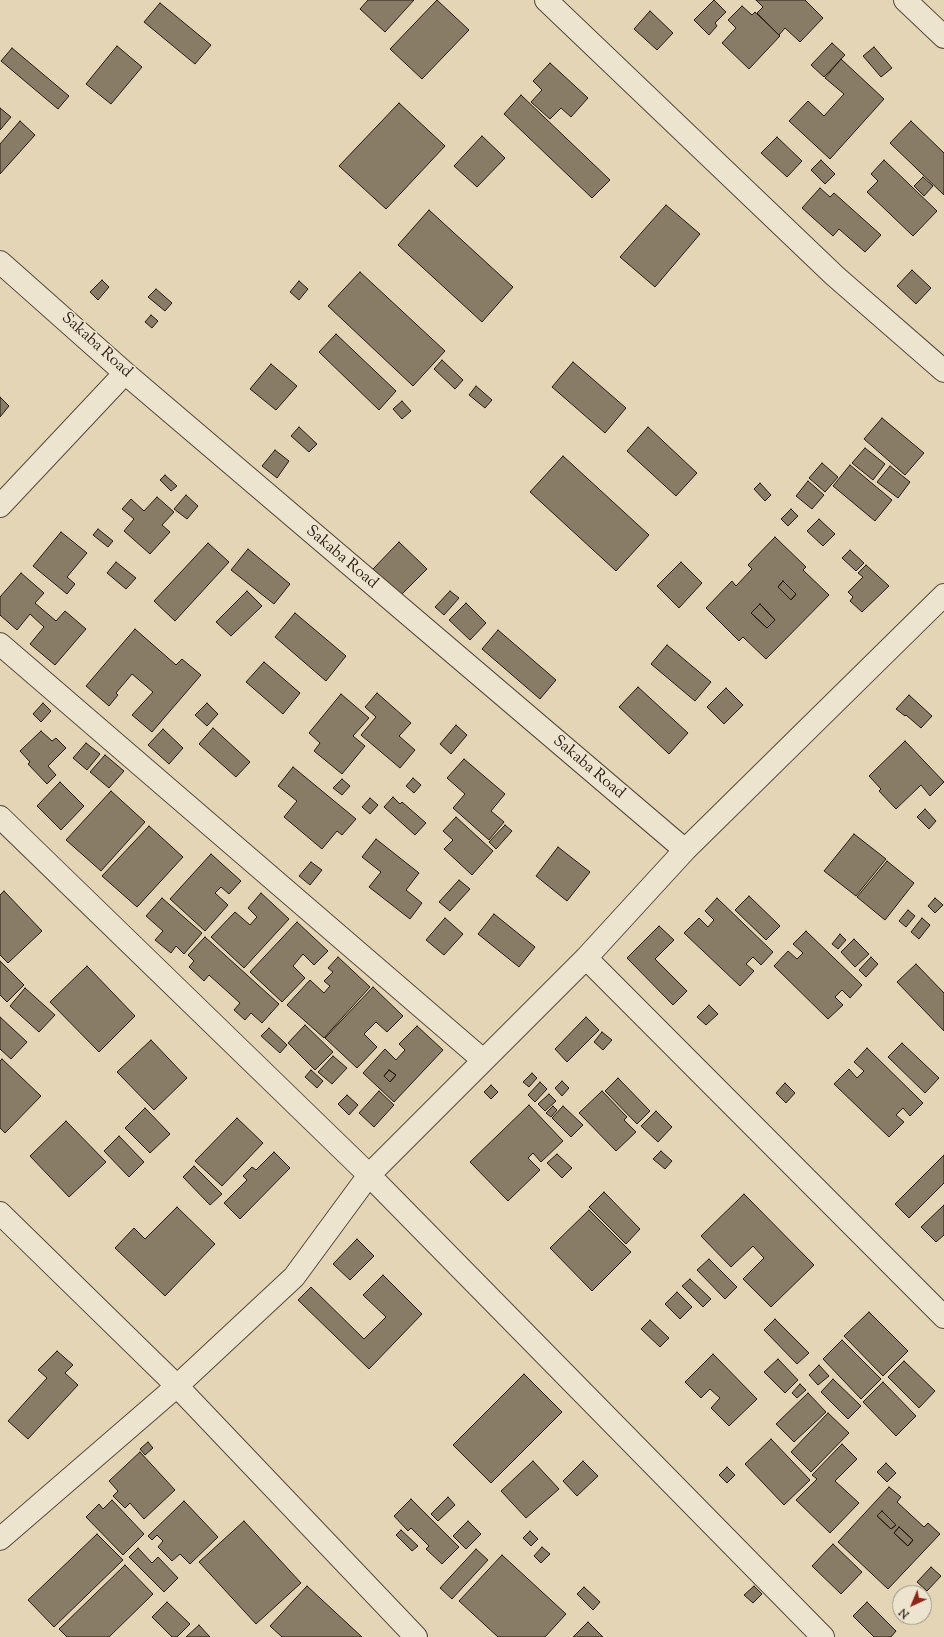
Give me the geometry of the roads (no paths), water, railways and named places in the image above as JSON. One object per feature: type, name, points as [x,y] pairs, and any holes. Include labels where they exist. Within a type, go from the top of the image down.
[{"type":"street","points":[[546,0],[835,276],[944,371]]},
{"type":"street","points":[[905,0],[944,38]]},
{"type":"street","name":"Sakaba Road","points":[[0,262],[125,373],[685,850]]},
{"type":"street","points":[[0,506],[125,373]]},
{"type":"street","points":[[0,1539],[177,1386],[294,1277],[368,1175],[586,958],[685,850],[944,595]]},
{"type":"street","points":[[0,644],[483,1060]]},
{"type":"street","points":[[0,818],[368,1175],[823,1637]]},
{"type":"street","points":[[586,958],[944,1317]]},
{"type":"street","points":[[0,1213],[177,1386],[416,1637]]}]
